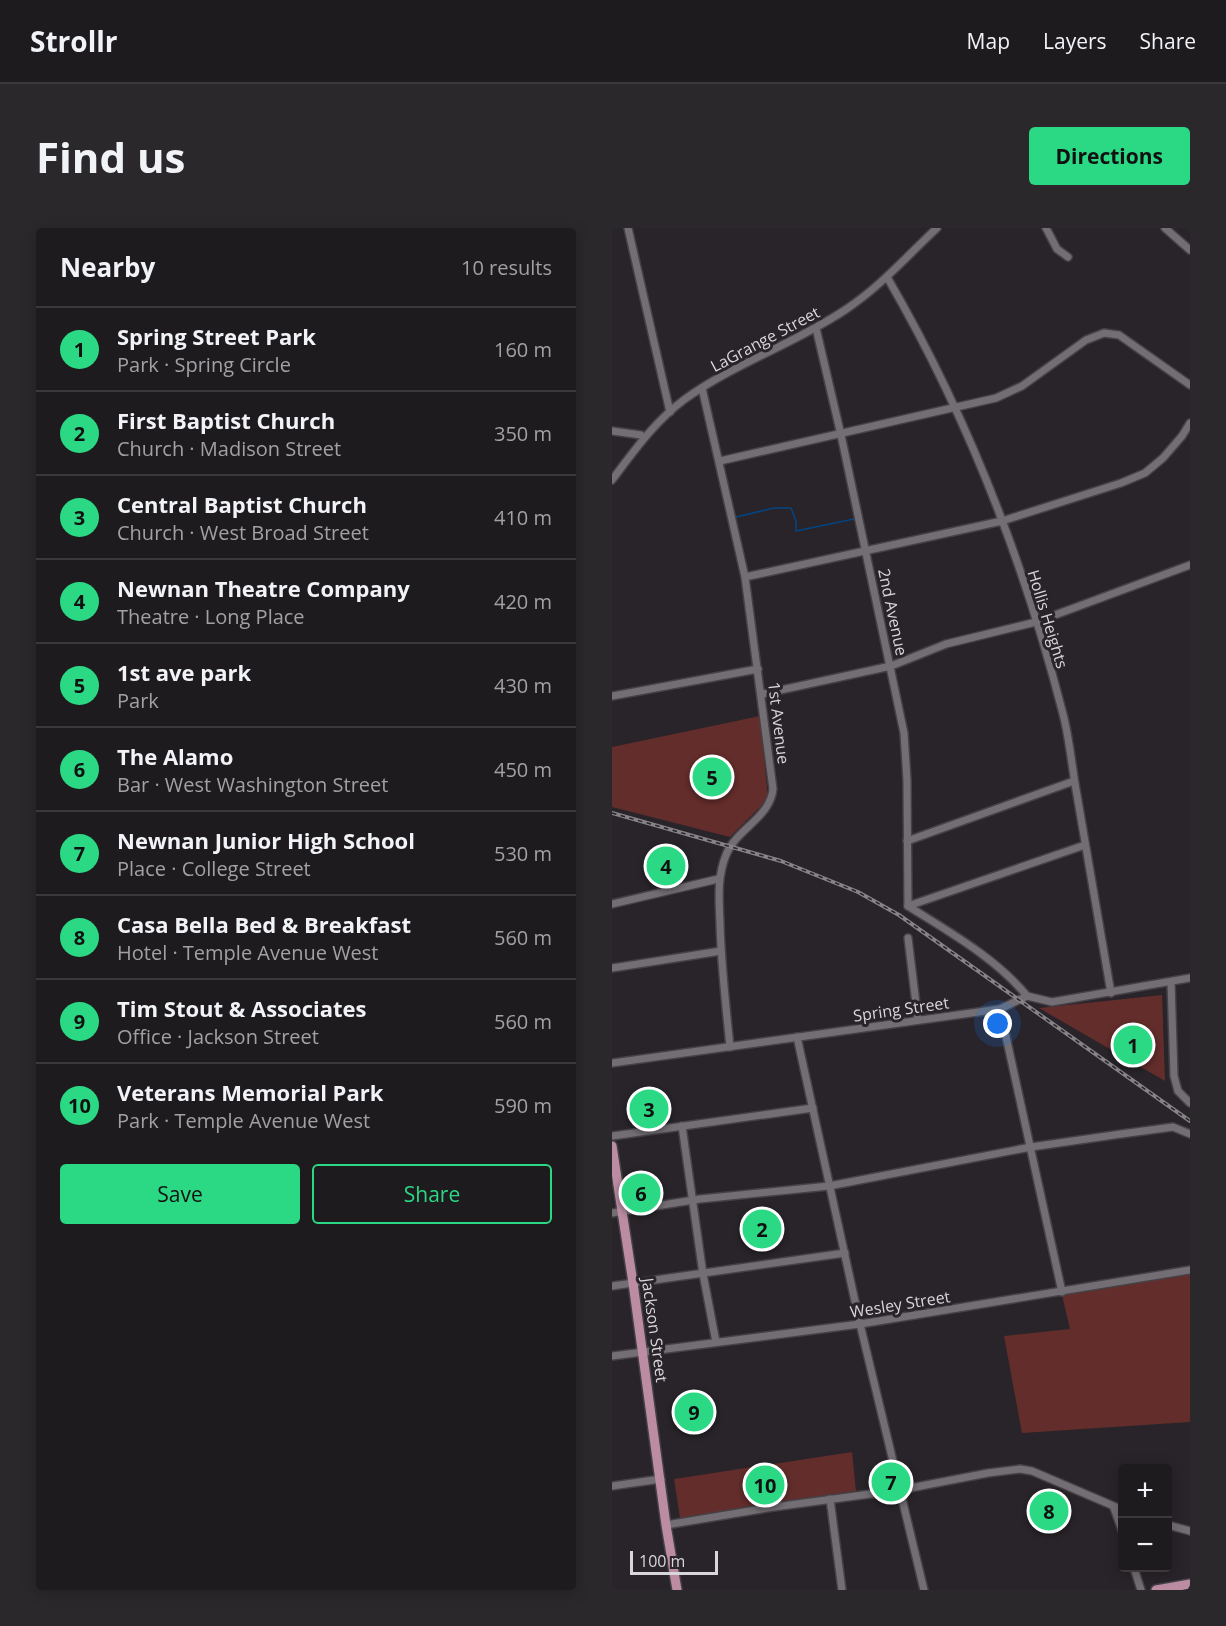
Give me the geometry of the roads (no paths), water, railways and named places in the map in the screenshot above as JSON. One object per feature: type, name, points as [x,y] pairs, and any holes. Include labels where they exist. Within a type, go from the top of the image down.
[{"type":"main road","name":"Jackson Street","points":[[612,1146],[617,1212],[633,1283],[677,1590]]},
{"type":"main road","points":[[1158,1590],[1190,1584]]},
{"type":"street","points":[[628,228],[670,411]]},
{"type":"street","name":"LaGrange Street","points":[[612,480],[644,438],[670,411],[728,372],[816,328],[861,299],[887,277],[929,231],[937,228]]},
{"type":"street","points":[[1046,228],[1057,249],[1068,256]]},
{"type":"street","points":[[1165,228],[1190,250]]},
{"type":"street","name":"Hollis Heights","points":[[887,277],[910,316],[956,408],[1002,521],[1036,622],[1064,716],[1111,993]]},
{"type":"street","name":"2nd Avenue","points":[[816,328],[904,733],[907,780],[908,906]]},
{"type":"street","points":[[720,461],[996,398],[1022,386],[1086,340],[1104,333],[1119,335],[1190,385]]},
{"type":"street","name":"1st Avenue","points":[[702,388],[745,577],[773,789],[772,798],[764,812],[730,846],[718,879],[721,951],[730,1047]]},
{"type":"street","points":[[745,577],[1002,521],[1121,483],[1145,473],[1163,458],[1190,423]]},
{"type":"street","points":[[612,431],[641,435],[644,438]]},
{"type":"street","points":[[762,694],[891,666],[946,644],[1036,622],[1190,565]]},
{"type":"street","points":[[612,696],[758,669]]},
{"type":"street","points":[[907,841],[1074,781]]},
{"type":"street","points":[[908,906],[1085,845]]},
{"type":"street","points":[[612,904],[718,879]]},
{"type":"street","points":[[908,906],[976,951],[1014,980],[1027,996],[1052,1002],[1190,978]]},
{"type":"street","points":[[908,938],[918,1020]]},
{"type":"street","points":[[612,968],[721,951]]},
{"type":"street","points":[[1171,982],[1174,1076],[1178,1091],[1190,1103]]},
{"type":"street","name":"Spring Street","points":[[612,1063],[1000,1009],[1027,996]]},
{"type":"street","points":[[1000,1009],[1062,1292]]},
{"type":"street","points":[[797,1037],[860,1324],[924,1590]]},
{"type":"street","points":[[612,1136],[813,1108]]},
{"type":"street","points":[[682,1126],[703,1274],[716,1342]]},
{"type":"street","points":[[617,1212],[694,1200],[829,1186],[1031,1147],[1173,1127],[1190,1134]]},
{"type":"street","points":[[612,1286],[845,1253]]},
{"type":"street","name":"Wesley Street","points":[[612,1356],[860,1324],[1190,1270]]},
{"type":"street","points":[[666,1525],[900,1490],[1020,1469],[1032,1471],[1118,1509]]},
{"type":"street","points":[[612,1486],[661,1479]]},
{"type":"street","points":[[830,1499],[843,1590]]},
{"type":"street","points":[[1114,1508],[1118,1520]]},
{"type":"street","points":[[1172,1526],[1190,1531]]},
{"type":"street","points":[[1135,1572],[1141,1590]]},
{"type":"waterway","points":[[736,517],[774,508],[791,508],[796,521],[796,531],[854,519]]},
{"type":"railway","points":[[612,813],[781,861],[858,892],[899,915],[1190,1121]]},
{"type":"place","name":"1st ave park","points":[[712,777]]},
{"type":"place","name":"Newnan Theatre Company","points":[[666,866]]},
{"type":"place","name":"Spring Street Park","points":[[1133,1045]]},
{"type":"place","name":"Central Baptist Church","points":[[649,1109]]},
{"type":"place","name":"The Alamo","points":[[641,1193]]},
{"type":"place","name":"First Baptist Church","points":[[762,1229]]},
{"type":"place","name":"Tim Stout & Associates","points":[[694,1412]]},
{"type":"place","name":"Newnan Junior High School","points":[[891,1482]]},
{"type":"place","name":"Veterans Memorial Park","points":[[765,1485]]},
{"type":"place","name":"Casa Bella Bed & Breakfast","points":[[1049,1511]]}]
